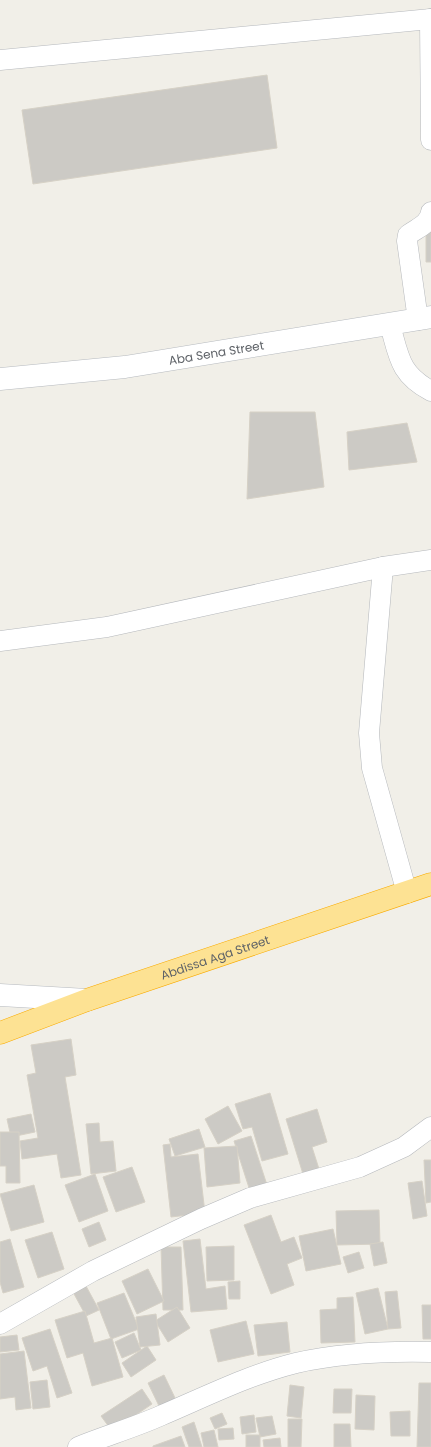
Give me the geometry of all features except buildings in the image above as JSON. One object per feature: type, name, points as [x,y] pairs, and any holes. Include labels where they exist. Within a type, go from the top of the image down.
[{"type":"highway","name":"Abdissa Aga Street","points":[[0,1032],[87,1000],[407,893],[430,887]]},
{"type":"street","points":[[0,60],[431,19],[431,140]]},
{"type":"street","points":[[424,319],[407,240],[408,235],[424,225],[430,218],[431,212]]},
{"type":"street","name":"Aba Sena Street","points":[[0,378],[125,368],[424,319]]},
{"type":"street","points":[[390,324],[402,366],[416,383],[431,391]]},
{"type":"street","points":[[0,641],[106,627],[383,567],[431,560]]},
{"type":"street","points":[[383,567],[369,740],[372,768],[407,893]]},
{"type":"street","points":[[0,995],[87,1000]]},
{"type":"street","points":[[0,1324],[93,1271],[202,1219],[250,1198],[360,1167],[404,1147],[431,1127]]},
{"type":"street","points":[[78,1447],[160,1416],[205,1395],[295,1363],[346,1355],[402,1351],[431,1352]]}]
